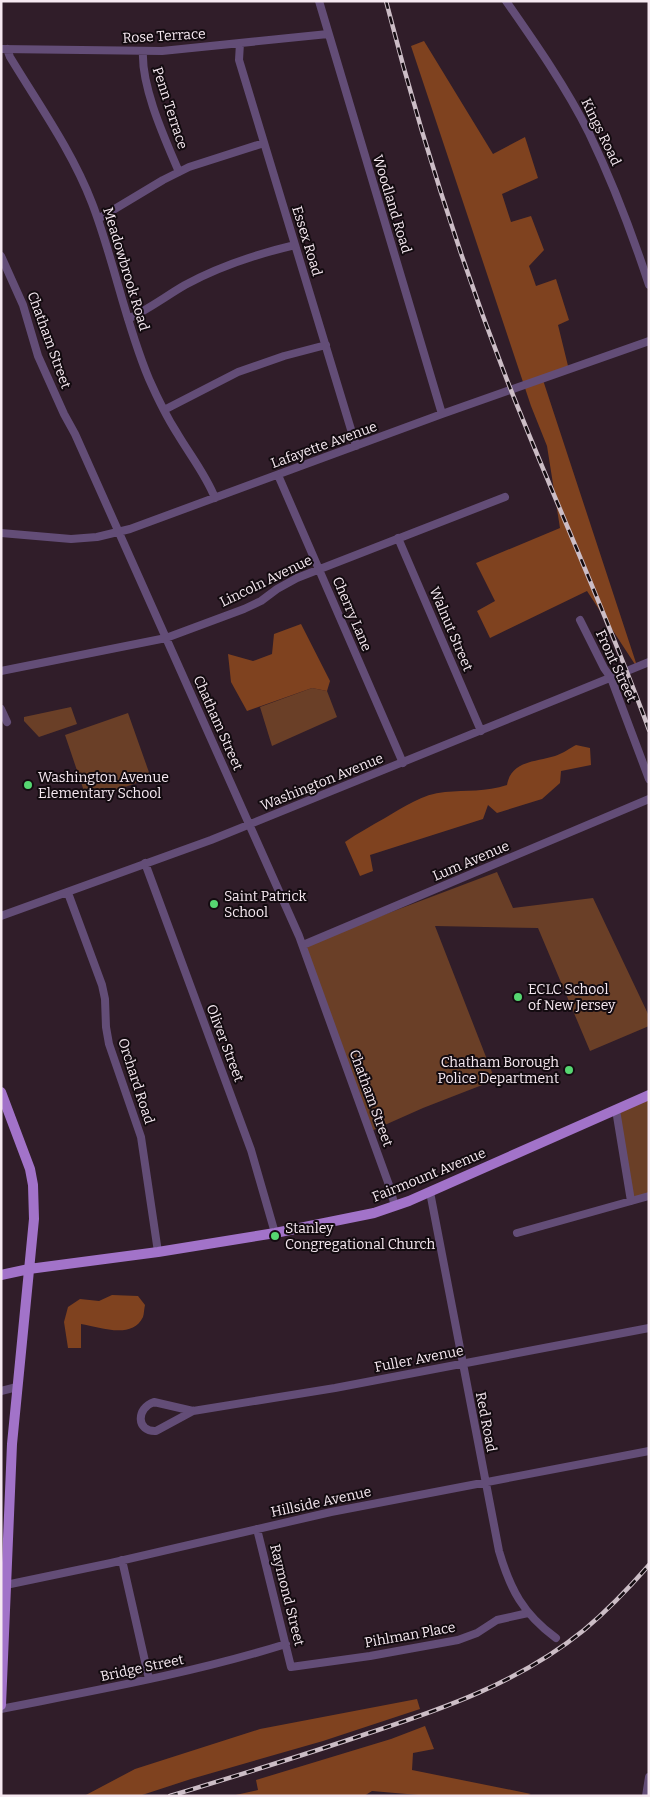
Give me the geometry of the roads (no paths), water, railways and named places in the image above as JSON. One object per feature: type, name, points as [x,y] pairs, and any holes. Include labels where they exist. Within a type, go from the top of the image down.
[{"type":"main road","points":[[1,1092],[30,1169],[33,1185],[34,1219],[10,1478],[4,1586],[1,1705]]},
{"type":"main road","name":"Fairmount Avenue","points":[[1,1275],[29,1269],[158,1252],[274,1233],[350,1218],[395,1206],[649,1095]]},
{"type":"street","name":"Woodland Road","points":[[319,1],[442,414]]},
{"type":"street","name":"Kings Road","points":[[506,1],[557,76],[589,133],[626,216],[649,285]]},
{"type":"street","name":"Rose Terrace","points":[[4,49],[143,52],[328,34]]},
{"type":"street","name":"Essex Road","points":[[240,43],[239,60],[356,446]]},
{"type":"street","name":"Meadowbrook Road","points":[[4,49],[71,158],[91,200],[110,254],[128,319],[149,378],[175,432],[210,484],[215,498]]},
{"type":"street","name":"Penn Terrace","points":[[143,52],[143,66],[151,96],[162,131],[179,172]]},
{"type":"street","points":[[98,219],[179,172],[264,143]]},
{"type":"street","points":[[128,319],[148,310],[184,286],[216,270],[256,255],[295,245]]},
{"type":"street","name":"Chatham Street","points":[[1,256],[23,305],[38,356],[64,414],[76,434],[302,945],[395,1206]]},
{"type":"street","name":"Lafayette Avenue","points":[[1,533],[71,539],[97,537],[144,525],[442,414],[649,341]]},
{"type":"street","points":[[164,410],[238,372],[284,356],[326,345]]},
{"type":"street","name":"Cherry Lane","points":[[278,475],[403,763]]},
{"type":"street","name":"Lincoln Avenue","points":[[1,671],[166,638],[244,609],[261,601],[297,578],[506,496]]},
{"type":"street","name":"Walnut Street","points":[[398,538],[481,731]]},
{"type":"street","name":"Front Street","points":[[580,620],[604,668],[612,678],[649,779]]},
{"type":"street","name":"Washington Avenue","points":[[1,916],[249,825],[649,662]]},
{"type":"street","points":[[1,709],[7,722]]},
{"type":"street","name":"Lum Avenue","points":[[302,945],[649,799]]},
{"type":"street","name":"Oliver Street","points":[[145,863],[251,1150],[274,1233]]},
{"type":"street","name":"Orchard Road","points":[[68,893],[102,985],[109,1044],[141,1137],[158,1252]]},
{"type":"street","points":[[616,1110],[631,1201]]},
{"type":"street","name":"Red Road","points":[[430,1192],[499,1551],[512,1589],[528,1614],[543,1629],[556,1638]]},
{"type":"street","points":[[516,1233],[649,1196]]},
{"type":"street","name":"Fuller Avenue","points":[[193,1411],[154,1402],[149,1403],[142,1410],[141,1420],[146,1429],[156,1431],[193,1411],[335,1388],[649,1328]]},
{"type":"street","points":[[1,1391],[17,1387]]},
{"type":"street","name":"Hillside Avenue","points":[[4,1586],[331,1512],[649,1451]]},
{"type":"street","name":"Raymond Street","points":[[257,1529],[292,1667]]},
{"type":"street","points":[[122,1560],[149,1679]]},
{"type":"street","name":"Pihlman Place","points":[[292,1667],[370,1656],[458,1640],[477,1634],[497,1620],[528,1614]]},
{"type":"street","name":"Bridge Street","points":[[1,1709],[233,1660],[286,1644]]},
{"type":"street","points":[[646,1796],[649,1777]]},
{"type":"railway","points":[[386,1],[426,145],[472,287],[507,380],[615,642],[649,730]]},
{"type":"railway","points":[[170,1796],[424,1715],[507,1679],[534,1665],[584,1630],[618,1599],[649,1565]]},
{"type":"place","name":"Washington Avenue Elementary School","points":[[28,785]]},
{"type":"place","name":"Saint Patrick School","points":[[214,904]]},
{"type":"place","name":"ECLC School of New Jersey","points":[[518,997]]},
{"type":"place","name":"Chatham Borough Police Department","points":[[569,1070]]},
{"type":"place","name":"Stanley Congregational Church","points":[[275,1236]]}]
